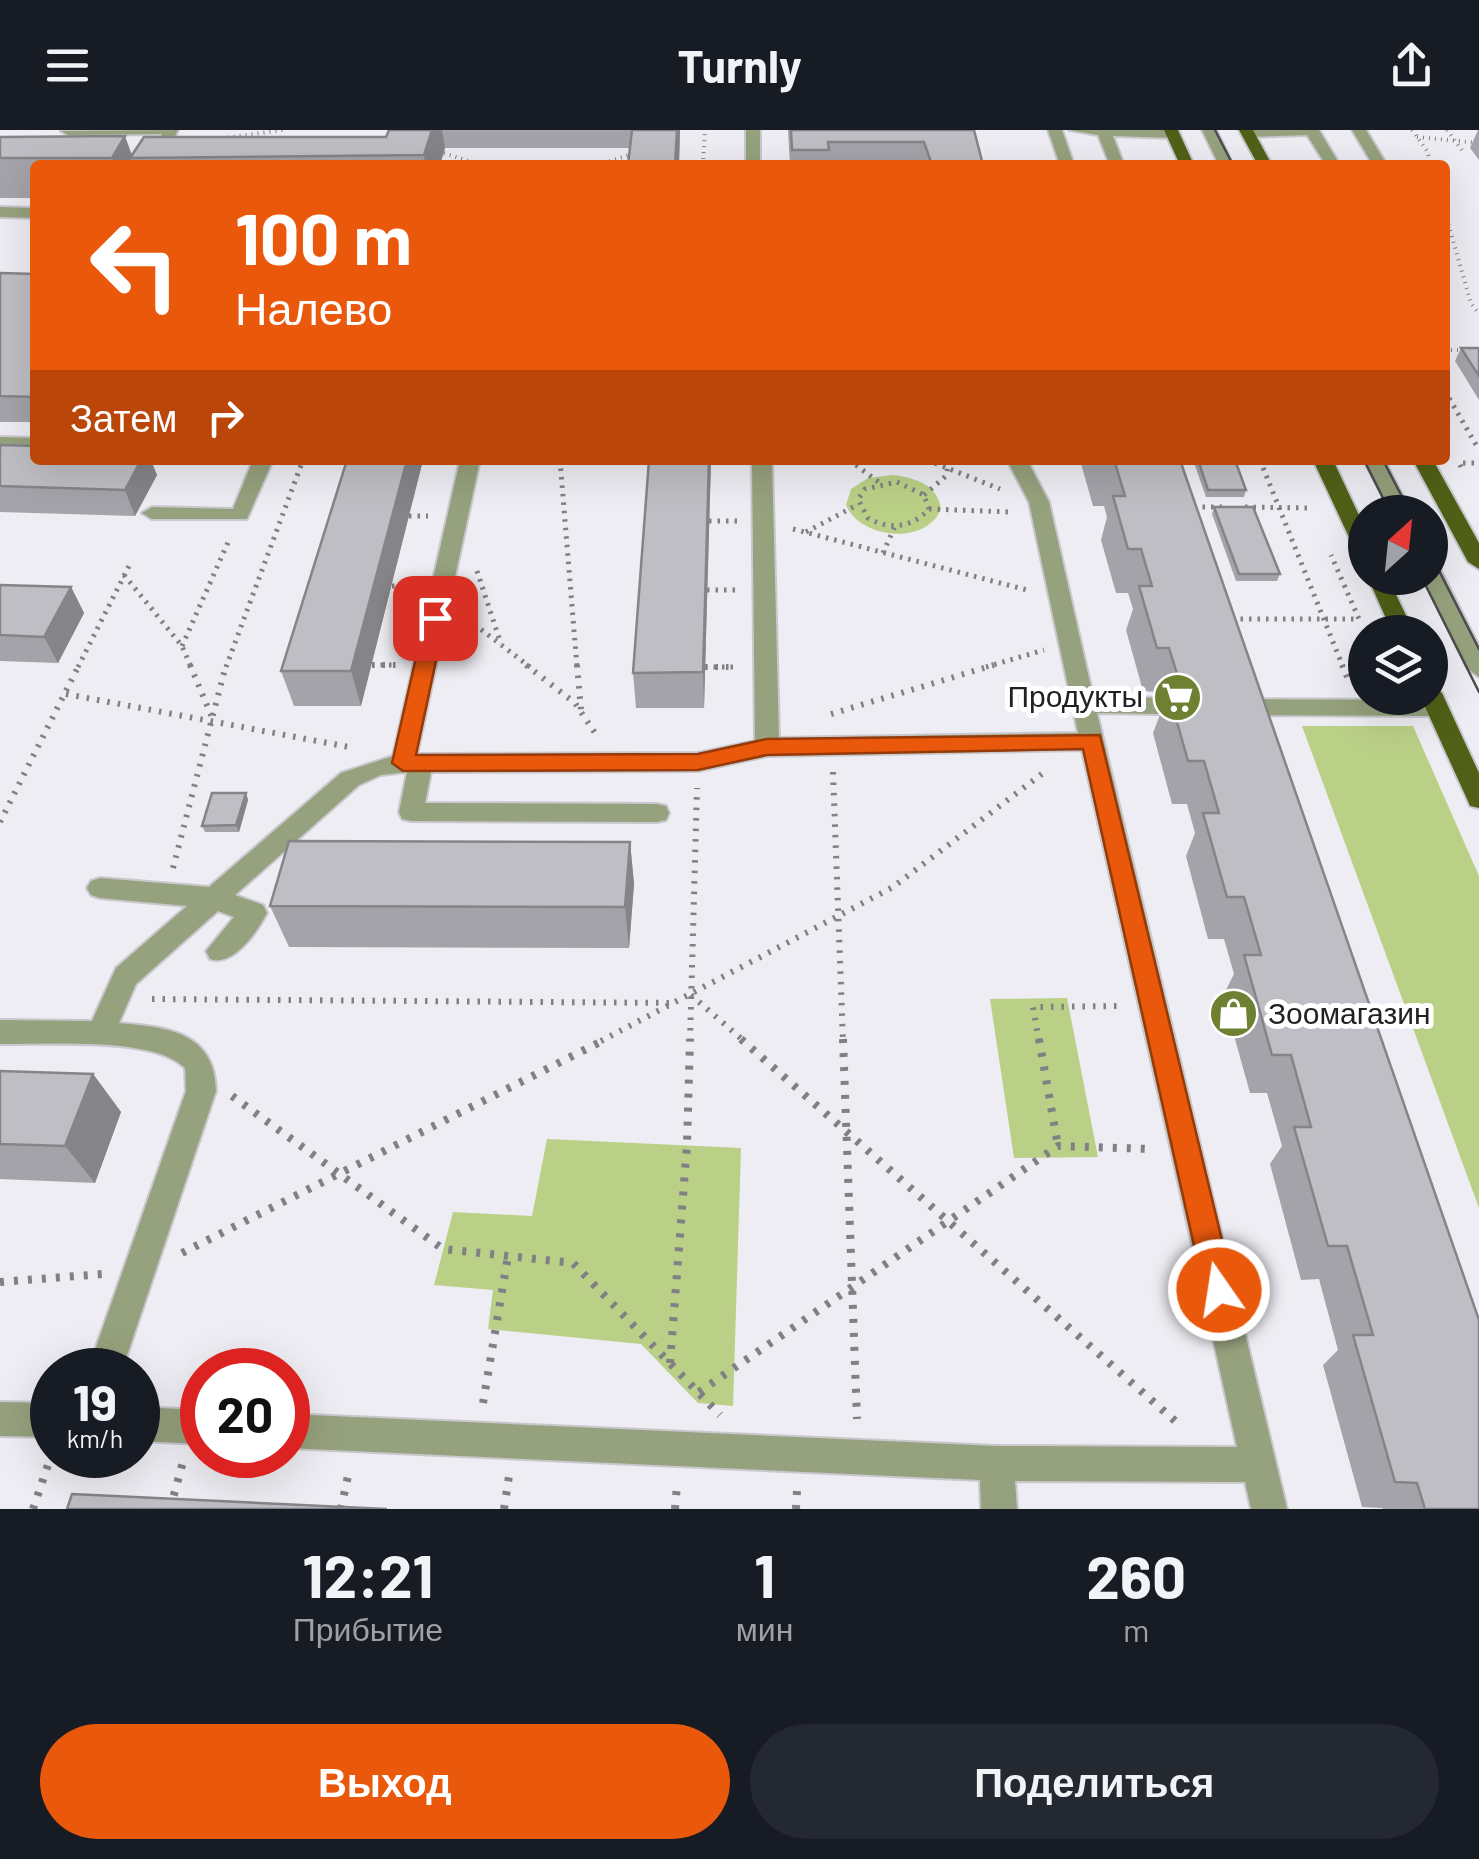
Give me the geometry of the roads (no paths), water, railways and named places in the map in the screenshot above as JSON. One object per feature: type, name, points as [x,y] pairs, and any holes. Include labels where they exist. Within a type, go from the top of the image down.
[{"type":"main road","points":[[1247,131],[1262,160]]},
{"type":"main road","points":[[1172,132],[1185,160]]},
{"type":"main road","points":[[1325,465],[1348,514]]},
{"type":"main road","points":[[1426,465],[1479,562]]},
{"type":"main road","points":[[1440,715],[1479,799]]},
{"type":"lane","points":[[68,131],[171,130],[152,160]]},
{"type":"lane","points":[[752,130],[754,160]]},
{"type":"lane","points":[[1056,130],[1065,160]]},
{"type":"lane","points":[[1076,130],[1172,132]]},
{"type":"lane","points":[[1208,130],[1223,160]]},
{"type":"lane","points":[[1359,130],[1377,160]]},
{"type":"lane","points":[[1104,131],[1115,160]]},
{"type":"lane","points":[[1247,131],[1312,131],[1331,160]]},
{"type":"lane","points":[[152,160],[187,154]]},
{"type":"lane","points":[[0,212],[30,213]]},
{"type":"lane","points":[[0,443],[30,444]]},
{"type":"lane","points":[[152,514],[240,515],[261,465]]},
{"type":"lane","points":[[469,465],[435,618],[412,763],[411,812],[657,814]]},
{"type":"lane","points":[[762,465],[767,747]]},
{"type":"lane","points":[[1019,465],[1040,508],[1187,1150],[1241,1465],[1269,1509]]},
{"type":"lane","points":[[1376,465],[1392,495]]},
{"type":"lane","points":[[1442,595],[1479,669]]},
{"type":"lane","points":[[1083,704],[1159,706]]},
{"type":"lane","points":[[1234,707],[1348,708]]},
{"type":"lane","points":[[100,1036],[126,976],[350,779],[377,767],[412,763],[698,762],[767,747],[1092,741]]},
{"type":"lane","points":[[100,888],[212,898],[254,913],[220,951]]},
{"type":"lane","points":[[0,1032],[173,1043],[190,1052],[201,1068],[201,1091],[112,1348]]},
{"type":"lane","points":[[0,1419],[30,1420]]},
{"type":"lane","points":[[310,1432],[996,1463],[1241,1465]]},
{"type":"lane","points":[[996,1463],[999,1509]]},
{"type":"tram line","points":[[1215,130],[1230,160]]},
{"type":"tram line","points":[[1366,465],[1382,495]]},
{"type":"tram line","points":[[1386,465],[1401,495]]},
{"type":"tram line","points":[[1448,588],[1479,649]]},
{"type":"tram line","points":[[1430,595],[1479,692]]},
{"type":"place","name":"Продукты","points":[[1178,697]]},
{"type":"place","name":"Зоомагазин","points":[[1233,1014]]}]
